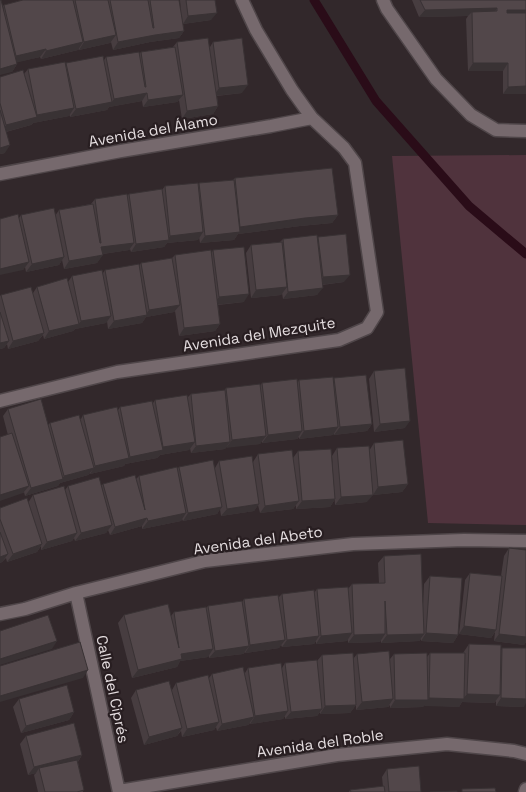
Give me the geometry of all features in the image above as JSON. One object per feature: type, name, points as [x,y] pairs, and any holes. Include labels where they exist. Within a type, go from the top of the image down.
[{"type":"street","name":"Avenida del Mezquite","points":[[0,402],[117,372],[339,340],[367,328],[377,312],[355,163],[344,148],[312,118],[292,90],[256,30],[242,0]]},
{"type":"street","points":[[383,0],[436,79],[472,115],[496,130],[526,131]]},
{"type":"street","name":"Avenida del Álamo","points":[[0,174],[312,118]]},
{"type":"street","name":"Avenida del Abeto","points":[[0,614],[204,561],[353,544],[464,540],[526,541]]},
{"type":"street","name":"Calle del Ciprés","points":[[76,593],[119,791]]},
{"type":"street","name":"Avenida del Roble","points":[[119,791],[337,755],[447,744],[526,754]]},
{"type":"shaded area","points":[[526,155],[526,525],[428,523],[392,156]]},
{"type":"building","points":[[0,0],[17,64],[0,69]]},
{"type":"building","points":[[23,0],[73,0],[83,42],[16,56],[4,5]]},
{"type":"building","points":[[75,0],[108,0],[116,35],[84,42]]},
{"type":"building","points":[[110,0],[148,0],[154,28],[150,0],[179,0],[184,31],[118,42]]},
{"type":"building","points":[[186,0],[215,0],[217,13],[188,16]]},
{"type":"building","points":[[420,0],[526,0],[526,10],[507,10],[507,13],[526,13],[526,86],[508,87],[508,63],[473,63],[472,12],[497,11],[497,8],[425,10]]},
{"type":"building","points":[[208,38],[218,106],[187,111],[177,42]]},
{"type":"building","points":[[242,38],[248,85],[219,88],[213,42]]},
{"type":"building","points":[[175,47],[183,95],[148,100],[147,93],[114,99],[106,57],[139,52],[146,87],[141,52]]},
{"type":"building","points":[[103,56],[112,102],[76,109],[66,63]]},
{"type":"building","points":[[65,62],[74,108],[37,115],[28,69]]},
{"type":"building","points":[[23,70],[37,117],[6,125],[0,103],[0,77]]},
{"type":"building","points":[[0,110],[10,145],[0,148]]},
{"type":"building","points":[[332,168],[338,215],[240,227],[235,178]]},
{"type":"building","points":[[234,180],[240,232],[205,236],[199,183]]},
{"type":"building","points":[[198,183],[203,232],[170,236],[165,186]]},
{"type":"building","points":[[162,189],[169,240],[136,244],[129,194]]},
{"type":"building","points":[[127,194],[134,243],[101,247],[103,255],[69,261],[59,210],[93,204],[101,243],[95,199]]},
{"type":"building","points":[[54,208],[64,257],[32,264],[21,215]]},
{"type":"building","points":[[18,214],[29,262],[0,269],[0,219]]},
{"type":"building","points":[[346,234],[350,275],[323,277],[318,237]]},
{"type":"building","points":[[317,235],[323,288],[288,292],[283,239]]},
{"type":"building","points":[[282,242],[287,287],[256,290],[251,245]]},
{"type":"building","points":[[244,247],[249,294],[219,297],[213,250]]},
{"type":"building","points":[[211,250],[220,324],[184,328],[175,255]]},
{"type":"building","points":[[172,258],[180,305],[149,310],[141,263]]},
{"type":"building","points":[[139,264],[147,315],[114,321],[105,270]]},
{"type":"building","points":[[102,270],[111,316],[81,321],[72,276]]},
{"type":"building","points":[[67,278],[79,324],[49,331],[37,287]]},
{"type":"building","points":[[31,287],[44,333],[13,341],[1,295]]},
{"type":"building","points":[[0,312],[9,341],[0,343]]},
{"type":"building","points":[[405,368],[410,421],[380,424],[374,371]]},
{"type":"building","points":[[366,375],[372,424],[340,427],[334,378]]},
{"type":"building","points":[[333,377],[338,427],[304,431],[299,380]]},
{"type":"building","points":[[297,379],[302,431],[268,435],[262,383]]},
{"type":"building","points":[[260,384],[266,436],[232,440],[226,388]]},
{"type":"building","points":[[225,390],[230,442],[196,446],[191,394]]},
{"type":"building","points":[[187,395],[195,442],[163,447],[155,400]]},
{"type":"building","points":[[41,399],[63,479],[31,488],[8,409]]},
{"type":"building","points":[[152,401],[163,450],[130,457],[120,407]]},
{"type":"building","points":[[117,407],[129,458],[95,466],[83,415]]},
{"type":"building","points":[[79,415],[94,468],[64,476],[50,423]]},
{"type":"building","points":[[12,433],[29,486],[0,495],[0,437]]},
{"type":"building","points":[[403,440],[408,484],[378,487],[374,443]]},
{"type":"building","points":[[369,446],[373,495],[341,497],[337,448]]},
{"type":"building","points":[[331,449],[335,499],[302,501],[298,451]]},
{"type":"building","points":[[292,450],[299,501],[265,506],[258,454]]},
{"type":"building","points":[[252,456],[259,504],[227,509],[219,461]]},
{"type":"building","points":[[213,460],[222,507],[188,513],[179,467]]},
{"type":"building","points":[[177,467],[186,513],[148,521],[147,518],[115,527],[103,484],[135,475],[145,510],[139,476]]},
{"type":"building","points":[[99,477],[112,525],[81,533],[68,486]]},
{"type":"building","points":[[64,486],[77,533],[47,542],[33,495]]},
{"type":"building","points":[[27,498],[42,544],[13,554],[0,519],[0,508]]},
{"type":"building","points":[[0,532],[8,554],[0,557]]},
{"type":"building","points":[[509,548],[526,550],[526,637],[499,634]]},
{"type":"building","points":[[421,554],[424,634],[387,635],[385,601],[385,634],[354,635],[352,584],[385,583],[384,556]]},
{"type":"building","points":[[470,573],[502,576],[496,630],[464,626]]},
{"type":"building","points":[[430,576],[462,578],[458,635],[426,633]]},
{"type":"building","points":[[348,587],[352,633],[321,636],[317,589]]},
{"type":"building","points":[[314,590],[319,636],[287,640],[282,594]]},
{"type":"building","points":[[278,595],[285,640],[250,645],[244,599]]},
{"type":"building","points":[[242,601],[249,646],[215,651],[208,606]]},
{"type":"building","points":[[168,604],[179,648],[174,612],[206,607],[213,649],[181,654],[182,659],[138,670],[124,615]]},
{"type":"building","points":[[48,615],[57,641],[0,659],[0,631]]},
{"type":"building","points":[[80,642],[88,670],[0,696],[0,666]]},
{"type":"building","points":[[469,644],[501,645],[500,695],[467,694]]},
{"type":"building","points":[[502,648],[526,648],[526,699],[501,698]]},
{"type":"building","points":[[389,651],[393,699],[362,702],[357,654]]},
{"type":"building","points":[[353,653],[356,705],[325,706],[322,655]]},
{"type":"building","points":[[427,653],[428,700],[395,700],[394,654]]},
{"type":"building","points":[[430,653],[465,653],[464,699],[429,698]]},
{"type":"building","points":[[317,660],[322,709],[291,712],[285,663]]},
{"type":"building","points":[[281,663],[288,711],[255,716],[248,668]]},
{"type":"building","points":[[243,667],[254,717],[222,724],[212,674]]},
{"type":"building","points":[[208,675],[219,722],[187,729],[176,683]]},
{"type":"building","points":[[169,681],[182,728],[149,737],[136,690]]},
{"type":"building","points":[[67,685],[74,712],[26,726],[19,699]]},
{"type":"building","points":[[74,723],[82,755],[34,767],[26,736]]},
{"type":"building","points":[[77,760],[84,790],[77,792],[45,792],[39,768]]},
{"type":"building","points":[[419,766],[421,792],[389,792],[387,769]]},
{"type":"building","points":[[384,786],[385,792],[351,792],[350,790]]},
{"type":"building","points":[[495,788],[496,792],[462,792],[462,789]]},
{"type":"waterway","points":[[314,0],[376,101],[469,206],[526,254]]}]
